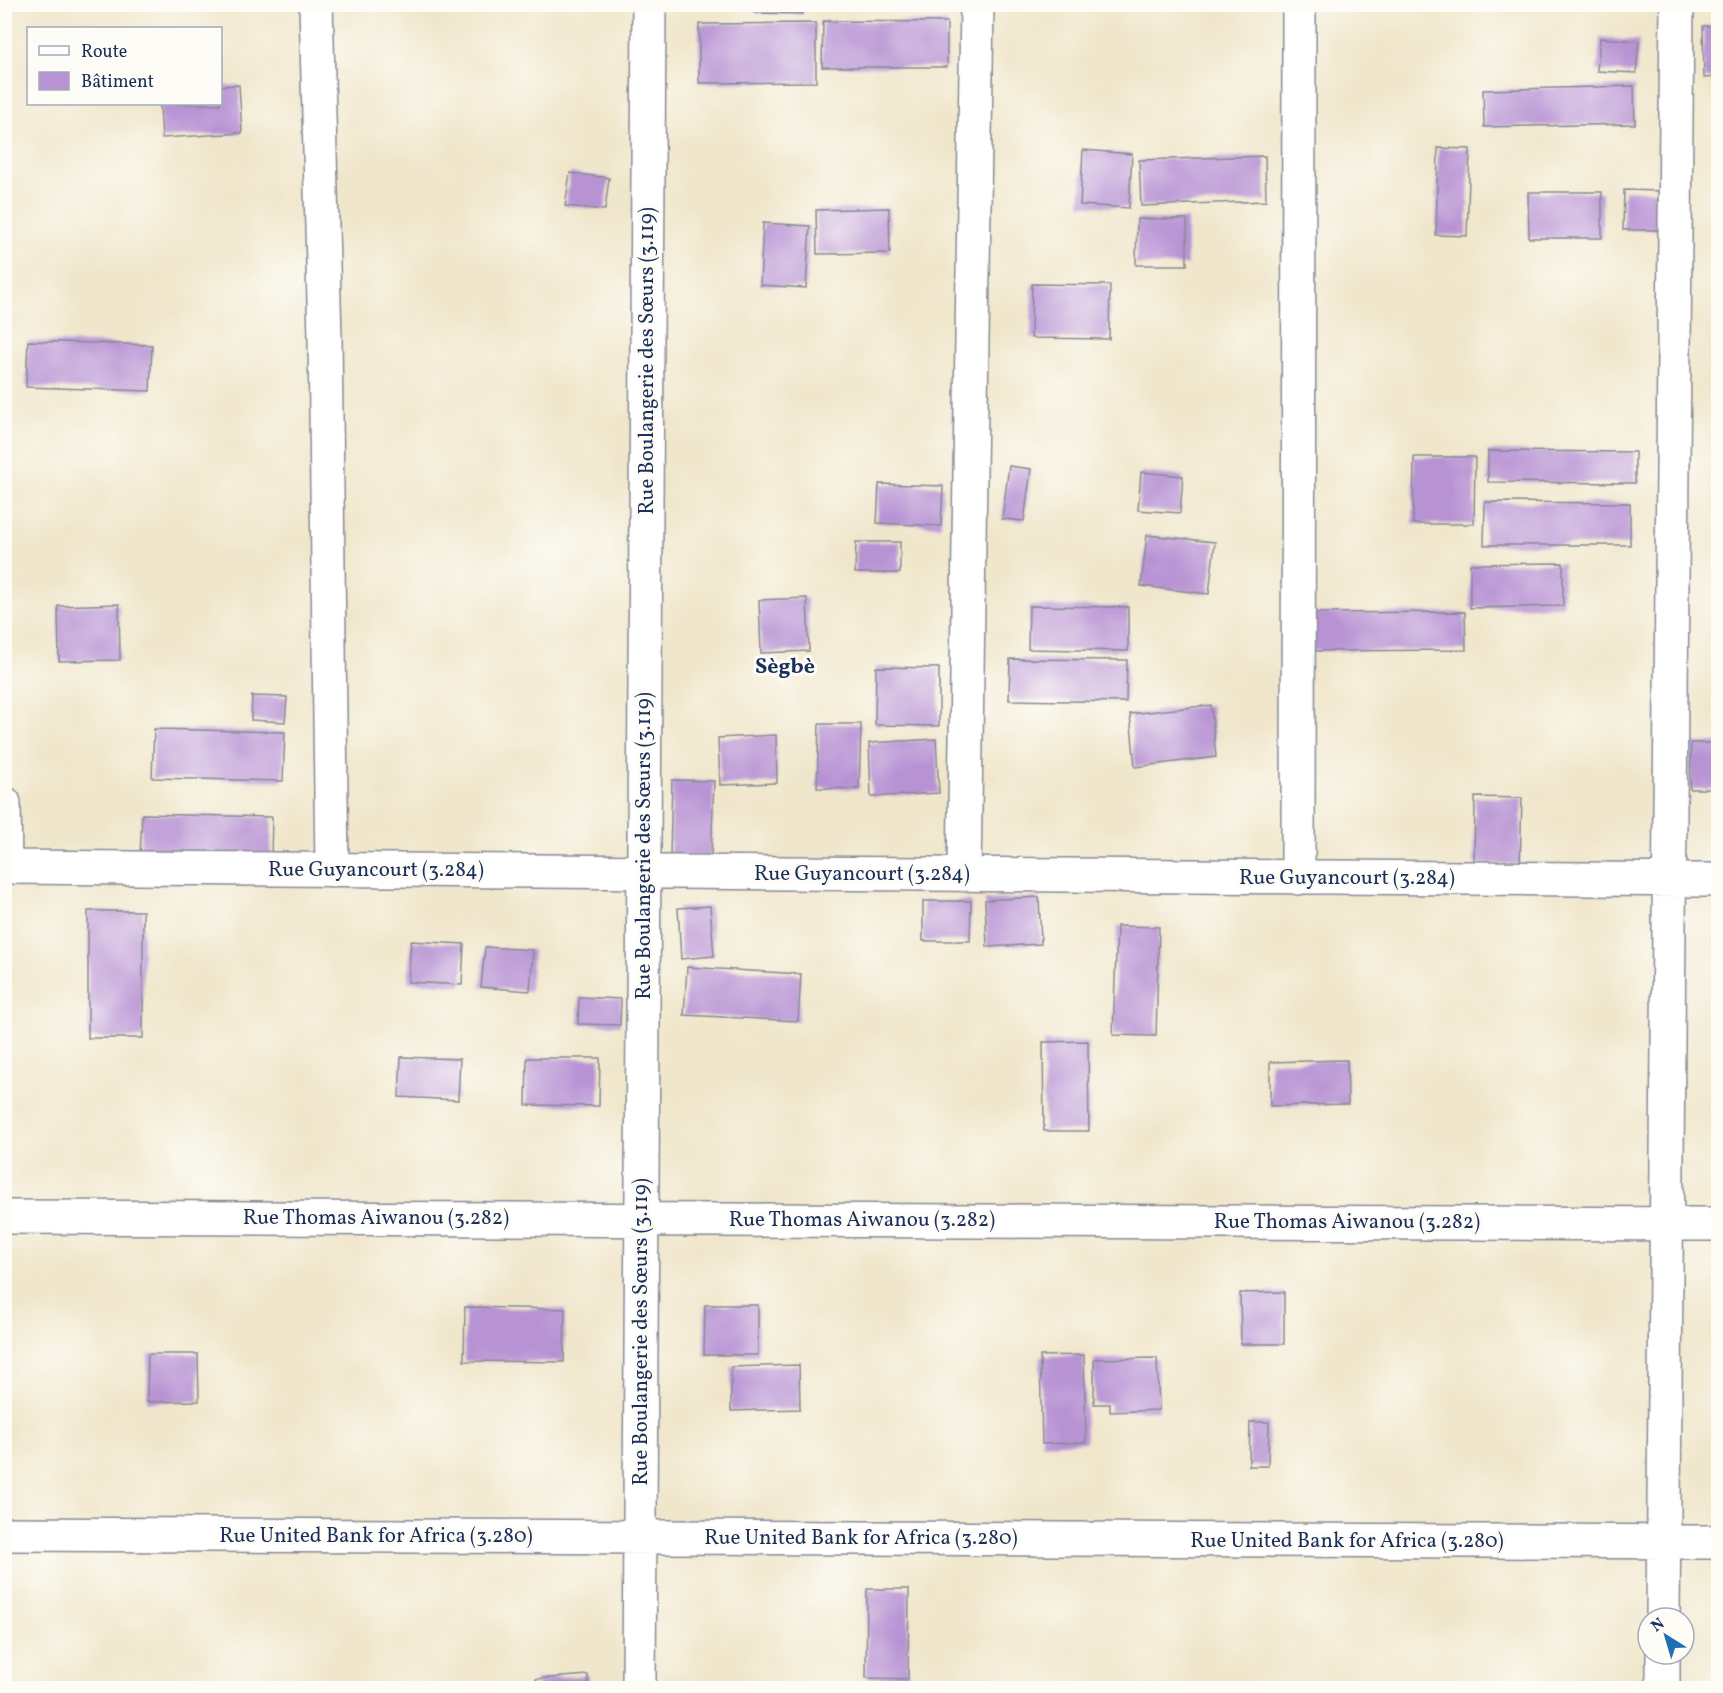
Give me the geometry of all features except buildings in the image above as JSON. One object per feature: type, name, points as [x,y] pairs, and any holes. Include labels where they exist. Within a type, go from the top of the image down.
[{"type":"street","points":[[316,4],[325,338],[332,870]]},
{"type":"street","name":"Rue Boulangerie des Sœurs (3.119)","points":[[639,1689],[649,4]]},
{"type":"street","points":[[964,874],[976,4]]},
{"type":"street","points":[[1298,878],[1299,4]]},
{"type":"street","points":[[1664,1606],[1677,4]]},
{"type":"street","points":[[4,803],[5,867]]},
{"type":"street","name":"Rue Guyancourt (3.284)","points":[[5,867],[1719,880]]},
{"type":"street","name":"Rue Thomas Aiwanou (3.282)","points":[[4,1217],[1719,1224]]},
{"type":"street","name":"Rue United Bank for Africa (3.280)","points":[[4,1534],[1719,1542]]},
{"type":"street","points":[[1663,1666],[1663,1689]]},
{"type":"district","name":"Sègbè","points":[[785,667]]}]
